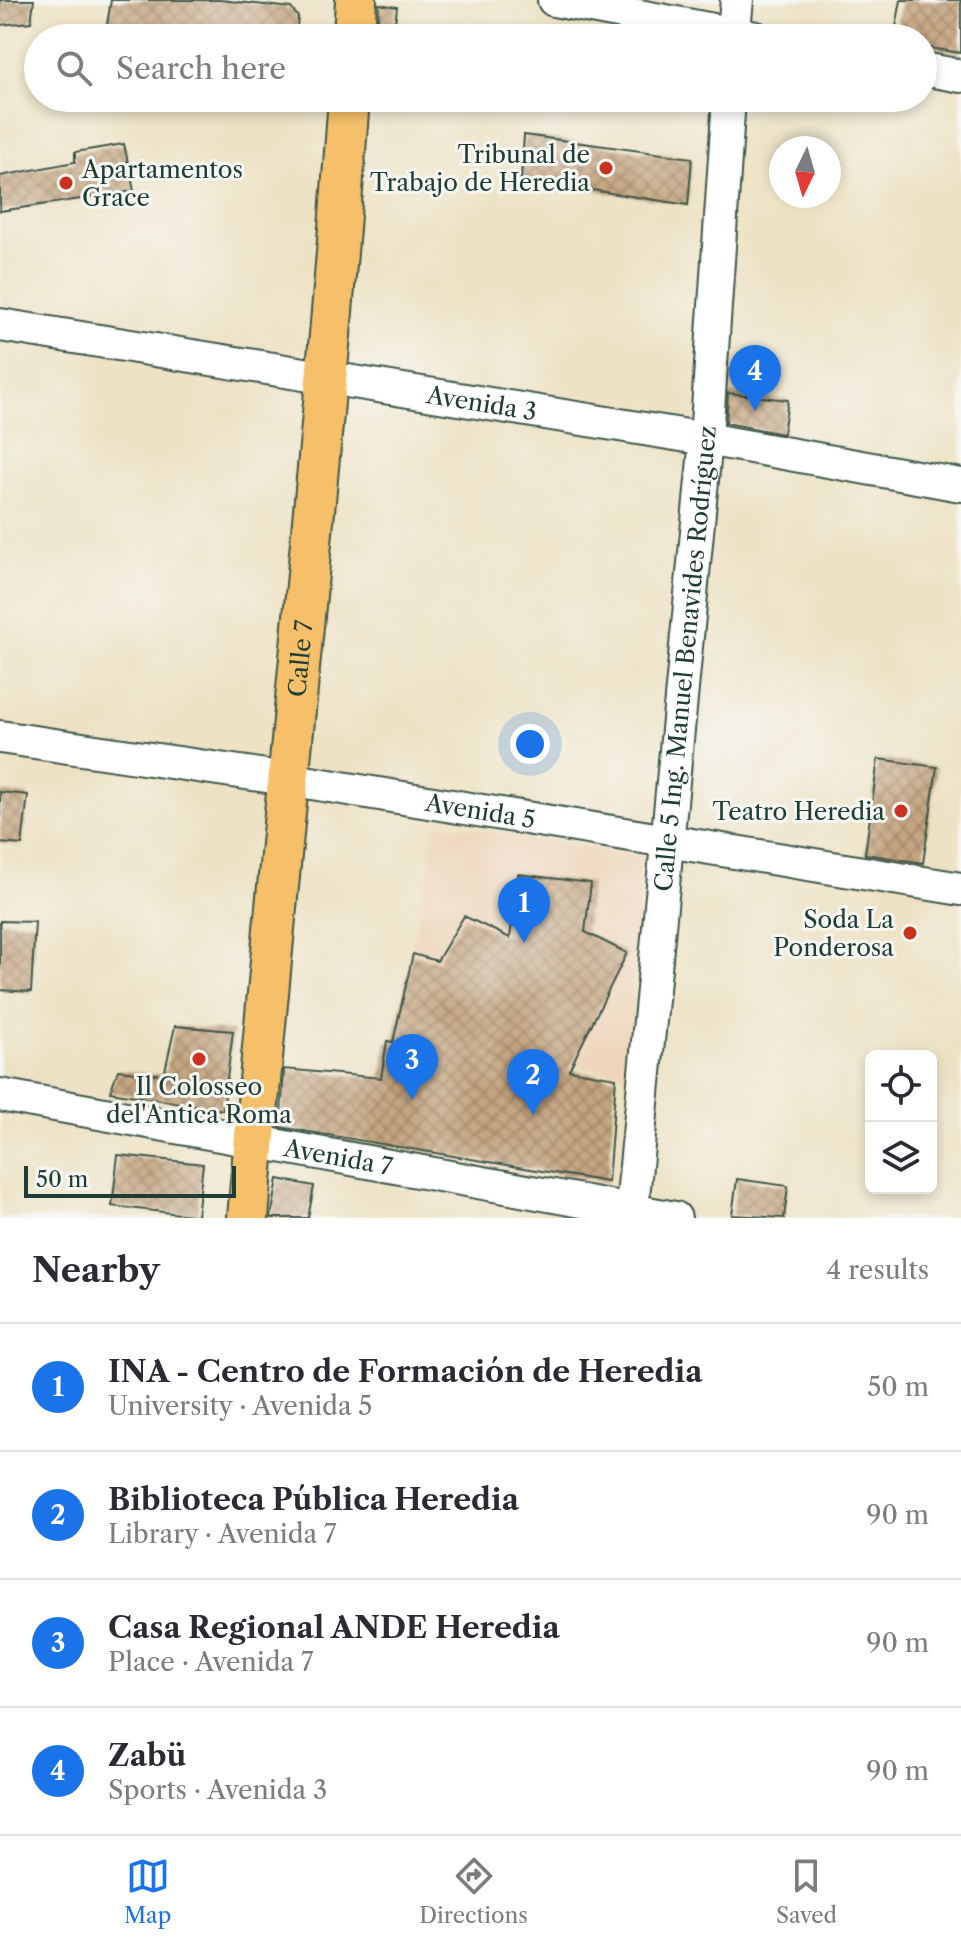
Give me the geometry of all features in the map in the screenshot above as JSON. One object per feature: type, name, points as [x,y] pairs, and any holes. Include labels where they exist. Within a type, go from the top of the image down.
[{"type":"main road","points":[[355,24],[356,0]]},
{"type":"main road","name":"Calle 7","points":[[248,1218],[287,779],[329,379],[348,112]]},
{"type":"street","points":[[554,0],[675,24]]},
{"type":"street","points":[[737,0],[740,24]]},
{"type":"street","points":[[937,72],[961,76]]},
{"type":"street","name":"Calle 5 Ing. Manuel Benavides Rodríguez","points":[[631,1214],[706,439],[728,112]]},
{"type":"street","name":"Avenida 3","points":[[0,325],[706,439],[961,485]]},
{"type":"street","name":"Avenida 5","points":[[0,737],[287,779],[961,889]]},
{"type":"street","name":"Avenida 7","points":[[0,1095],[631,1214],[675,1218]]},
{"type":"shaded area","points":[[437,824],[641,855],[630,1076],[394,1032]]},
{"type":"building","points":[[0,0],[34,0],[31,22],[0,25]]},
{"type":"building","points":[[111,0],[220,0],[291,8],[298,17],[297,24],[107,24]]},
{"type":"building","points":[[901,0],[961,0],[961,53],[937,49],[937,24],[897,24]]},
{"type":"building","points":[[379,4],[397,7],[395,24],[378,24]]},
{"type":"building","name":"Tribunal de Trabajo de Heredia","points":[[524,135],[692,158],[688,205],[521,179]]},
{"type":"building","name":"Apartamentos Grace","points":[[124,144],[134,191],[0,211],[0,176],[75,162],[75,152]]},
{"type":"building","points":[[728,393],[788,400],[783,434],[726,423]]},
{"type":"building","name":"Teatro Heredia","points":[[878,759],[937,767],[923,863],[865,854]]},
{"type":"building","points":[[0,792],[28,795],[22,845],[0,843]]},
{"type":"building","points":[[518,874],[591,883],[585,932],[627,953],[569,1070],[616,1078],[608,1182],[280,1127],[284,1069],[381,1078],[387,1041],[393,1042],[413,954],[437,961],[464,916],[510,938]]},
{"type":"building","points":[[0,921],[35,922],[31,992],[0,990]]},
{"type":"building","name":"Il Colosseo del'Antica Roma","points":[[175,1026],[233,1031],[223,1110],[110,1092],[118,1070],[164,1075]]},
{"type":"building","points":[[118,1155],[203,1164],[197,1216],[112,1206]]},
{"type":"building","points":[[278,1179],[314,1186],[308,1218],[271,1218]]},
{"type":"building","points":[[737,1179],[788,1186],[784,1218],[732,1215]]},
{"type":"place","name":"Tribunal de Trabajo de Heredia","points":[[606,168]]},
{"type":"place","name":"Apartamentos Grace","points":[[66,183]]},
{"type":"place","name":"Zabü","points":[[755,411]]},
{"type":"place","name":"Teatro Heredia","points":[[901,811]]},
{"type":"place","name":"Soda La Ponderosa","points":[[910,933]]},
{"type":"place","name":"INA - Centro de Formación de Heredia","points":[[524,943]]},
{"type":"place","name":"Il Colosseo del'Antica Roma","points":[[199,1059]]},
{"type":"place","name":"Casa Regional ANDE Heredia","points":[[412,1100]]},
{"type":"place","name":"Biblioteca Pública Heredia","points":[[533,1115]]}]
